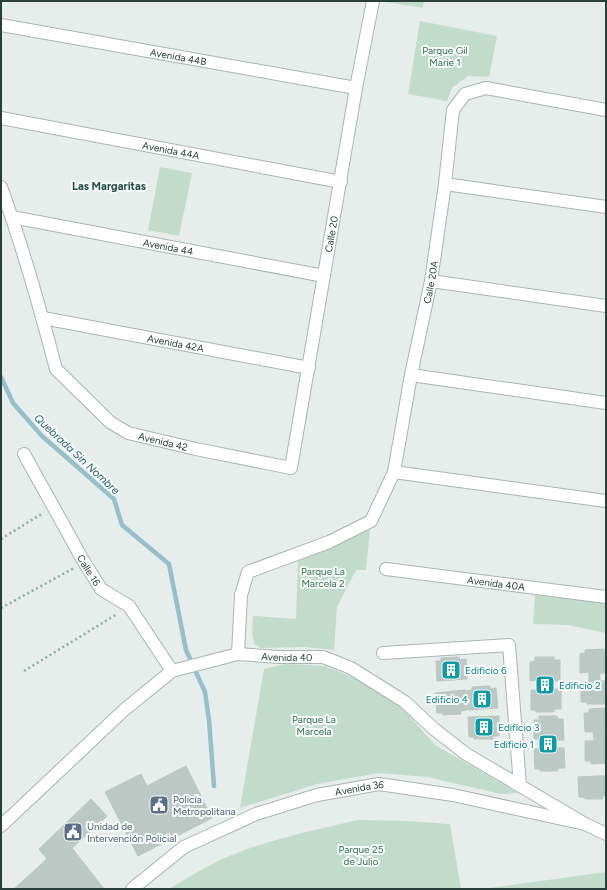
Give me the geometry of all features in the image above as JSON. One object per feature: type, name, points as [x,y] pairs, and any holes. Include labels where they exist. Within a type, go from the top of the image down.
[{"type":"street","name":"Calle 20","points":[[291,468],[356,88],[373,1]]},
{"type":"street","name":"Avenida 44B","points":[[1,25],[356,88]]},
{"type":"street","name":"Calle 20A","points":[[394,472],[411,375],[431,281],[445,184],[453,110],[465,94],[486,88],[606,110]]},
{"type":"street","name":"Avenida 44A","points":[[1,118],[341,182]]},
{"type":"street","points":[[445,184],[606,207]]},
{"type":"street","points":[[1,187],[12,217],[43,318]]},
{"type":"street","name":"Avenida 44","points":[[12,217],[324,276]]},
{"type":"street","points":[[431,281],[606,306]]},
{"type":"street","name":"Avenida 42A","points":[[43,318],[309,368]]},
{"type":"street","name":"Avenida 42","points":[[43,318],[58,371],[110,422],[128,433],[196,449],[291,468]]},
{"type":"street","points":[[411,375],[606,403]]},
{"type":"street","name":"Calle 16","points":[[24,454],[84,562],[101,589],[129,606],[172,671]]},
{"type":"street","points":[[238,654],[241,595],[248,572],[330,542],[371,521],[394,472],[606,501]]},
{"type":"street","name":"Avenida 40A","points":[[386,569],[606,597]]},
{"type":"street","points":[[383,652],[509,645],[520,786]]},
{"type":"street","name":"Avenida 40","points":[[1,826],[124,710],[172,671],[238,654],[280,657],[323,657],[351,668],[405,702],[434,729],[466,754],[585,824]]},
{"type":"street","name":"Avenida 36","points":[[132,889],[184,847],[256,814],[317,795],[378,784],[453,795],[585,824],[606,834]]},
{"type":"path","points":[[1,539],[54,506]]},
{"type":"path","points":[[1,608],[84,562]]},
{"type":"path","points":[[24,671],[129,606]]},
{"type":"green space","points":[[387,1],[424,1],[423,8]]},
{"type":"green space","name":"Parque Gil Marie 1","points":[[420,21],[497,36],[489,77],[468,76],[452,88],[447,101],[408,94]]},
{"type":"green space","points":[[160,167],[192,173],[179,236],[148,230]]},
{"type":"green space","name":"Parque La Marcela 2","points":[[370,530],[366,570],[356,570],[337,607],[334,650],[305,647],[261,648],[254,644],[252,633],[253,616],[296,619],[298,559]]},
{"type":"green space","points":[[535,595],[606,603],[606,633],[568,625],[533,624]]},
{"type":"green space","name":"Parque La Marcela","points":[[285,664],[325,666],[359,680],[400,705],[435,745],[518,793],[501,794],[427,777],[379,773],[317,784],[240,808],[264,669]]},
{"type":"green space","name":"Parque 25 de Julio","points":[[358,820],[450,824],[461,889],[169,889],[214,863],[242,851],[285,837]]},
{"type":"green space","points":[[606,872],[606,889],[489,889],[489,888]]},
{"type":"building","points":[[604,649],[604,652],[606,652],[606,673],[600,673],[600,681],[606,681],[605,704],[587,704],[587,702],[581,702],[581,682],[589,682],[589,672],[580,673],[580,654],[585,653],[585,650]]},
{"type":"building","name":"Edificio 6","points":[[459,657],[459,660],[466,659],[467,679],[437,681],[436,661],[441,661],[441,658]]},
{"type":"building","name":"Edificio 2","points":[[535,657],[554,657],[554,660],[560,660],[560,681],[550,681],[550,689],[561,689],[561,709],[554,709],[554,712],[536,712],[536,710],[531,710],[531,690],[539,690],[539,680],[530,681],[530,662],[535,661]]},
{"type":"building","name":"Edificio 4","points":[[490,686],[490,689],[496,688],[498,708],[468,710],[466,691],[472,690],[472,687]]},
{"type":"building","points":[[465,690],[467,710],[460,711],[461,714],[443,715],[442,713],[437,713],[435,693]]},
{"type":"building","points":[[606,708],[606,732],[604,732],[606,740],[606,763],[591,764],[591,761],[585,761],[585,741],[594,741],[593,732],[585,732],[584,713],[589,713],[589,709]]},
{"type":"building","name":"Edificio 3","points":[[499,716],[499,736],[493,736],[493,739],[474,739],[474,737],[469,737],[468,717]]},
{"type":"building","name":"Edificio 1","points":[[539,716],[557,716],[558,719],[563,719],[564,740],[554,740],[554,748],[564,748],[565,768],[558,768],[558,771],[540,771],[540,769],[535,769],[534,749],[543,749],[543,739],[534,739],[534,720],[539,720]]},
{"type":"building","name":"Policía Metropolitana","points":[[186,766],[212,818],[138,856],[105,792],[141,774],[147,786]]},
{"type":"building","points":[[606,776],[606,796],[602,796],[603,799],[585,799],[584,797],[579,797],[578,777]]},
{"type":"building","name":"Unidad de Intervención Policial","points":[[91,799],[107,816],[72,848],[104,889],[14,889],[47,859],[39,849]]},
{"type":"waterway","name":"Quebrada Sin Nombre","points":[[1,377],[13,403],[42,436],[114,499],[122,525],[169,564],[186,650],[205,692],[209,720],[214,786]]},
{"type":"place","name":"Edificio 6","points":[[451,670]]},
{"type":"place","name":"Edificio 2","points":[[545,685]]},
{"type":"place","name":"Edificio 4","points":[[482,699]]},
{"type":"place","name":"Edificio 3","points":[[484,727]]},
{"type":"place","name":"Edificio 1","points":[[548,744]]},
{"type":"place","name":"Policía Metropolitana","points":[[159,805]]},
{"type":"place","name":"Unidad de Intervención Policial","points":[[73,832]]},
{"type":"district","name":"Las Margaritas","points":[[109,186]]}]
